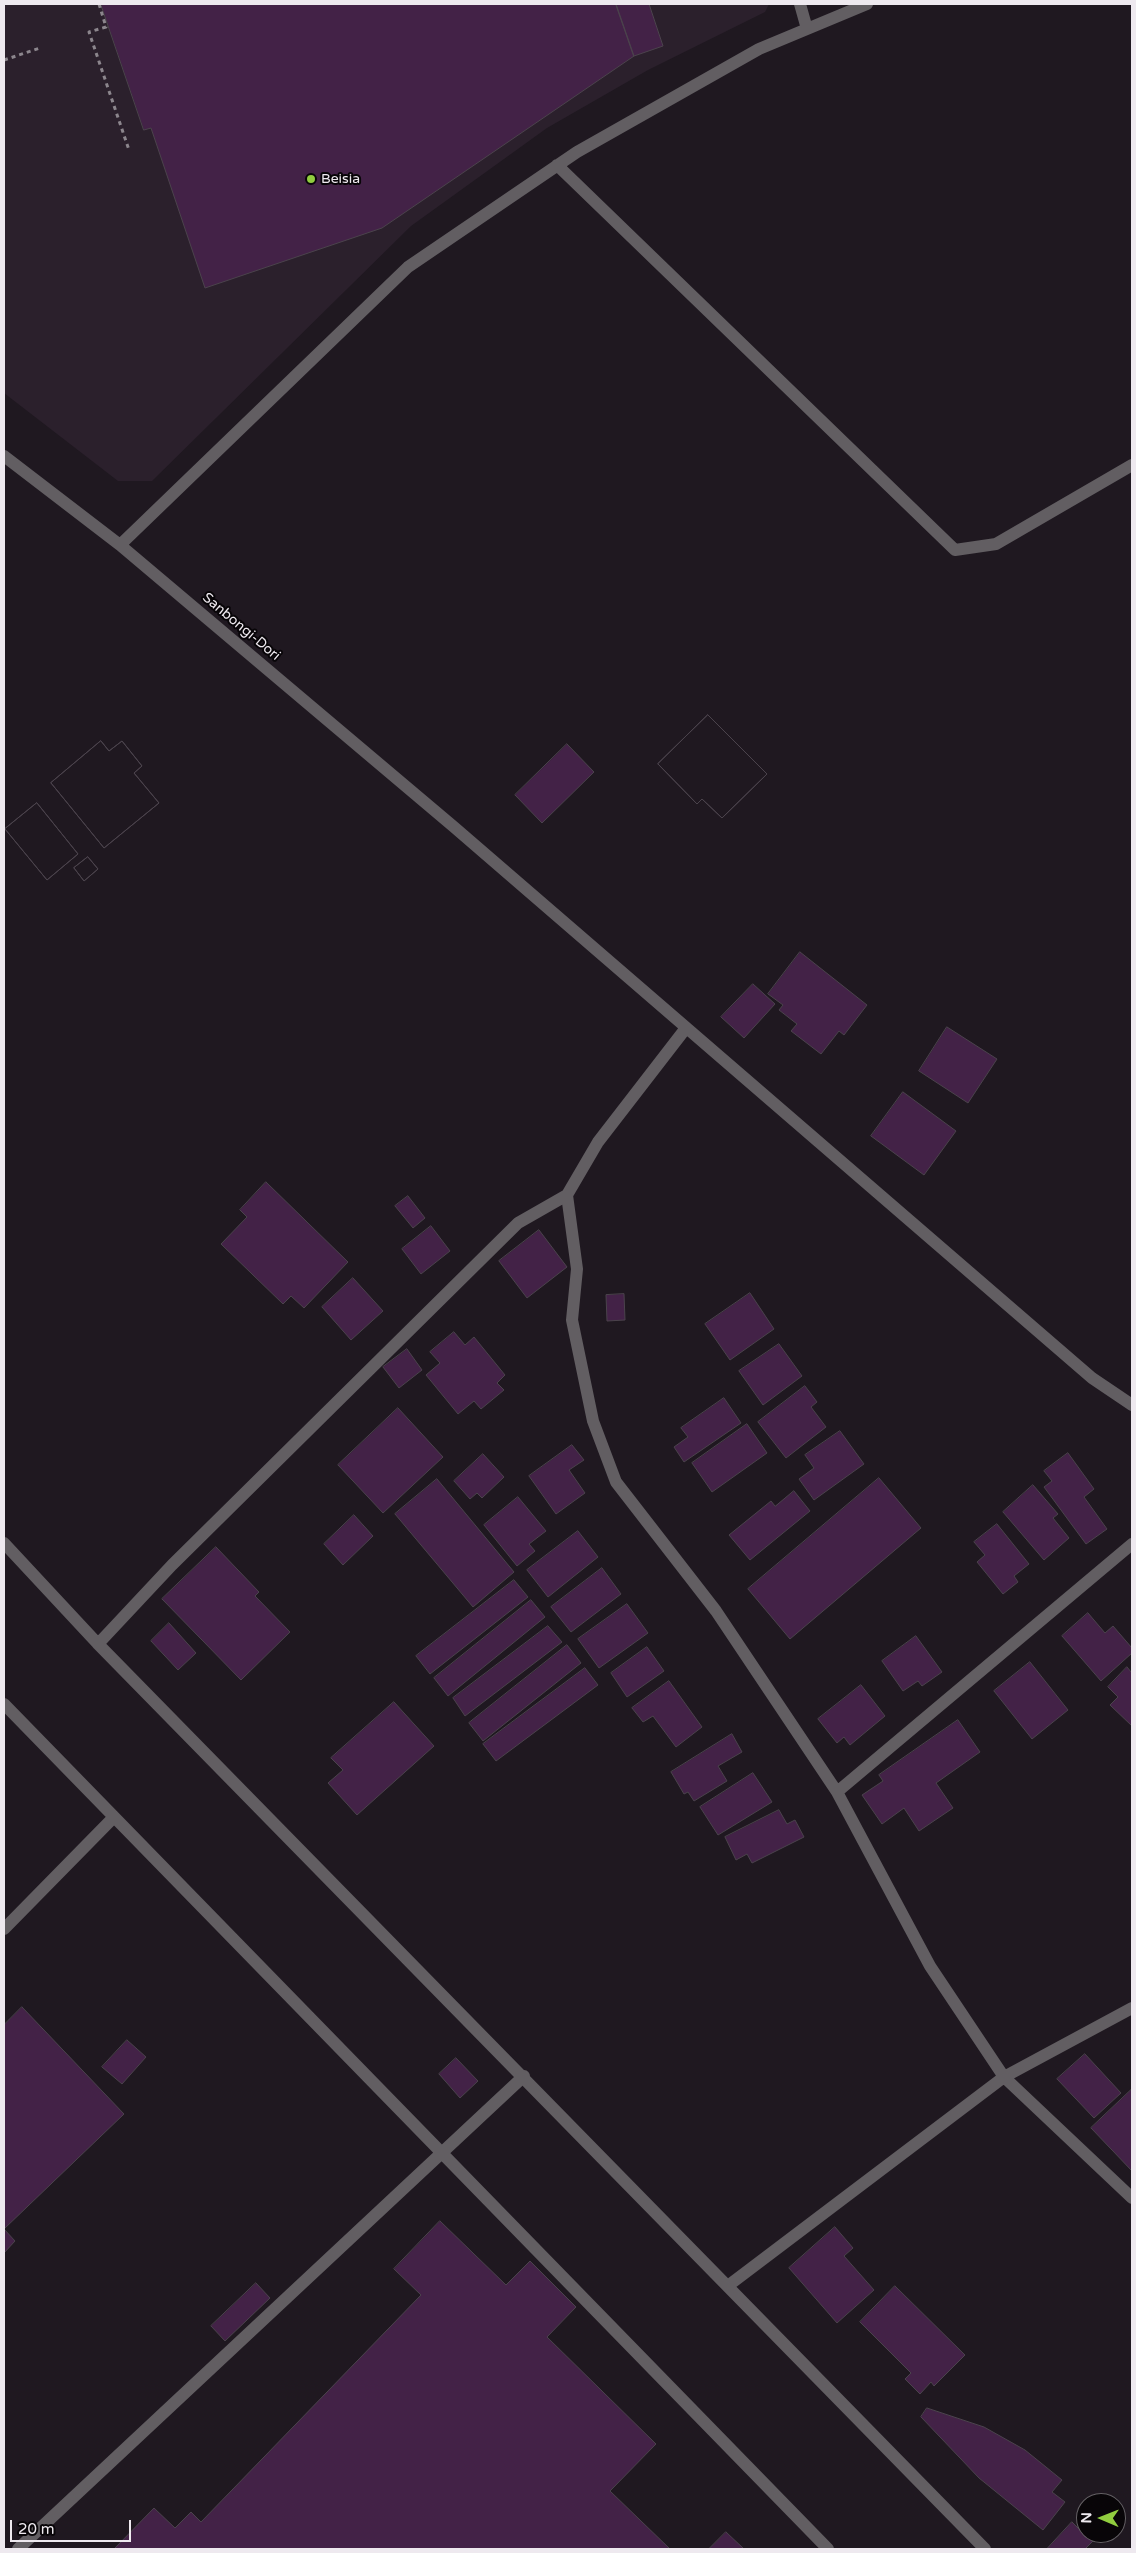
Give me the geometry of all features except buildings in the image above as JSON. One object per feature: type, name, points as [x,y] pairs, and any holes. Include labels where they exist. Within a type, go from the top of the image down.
[{"type":"street","points":[[800,4],[807,29]]},
{"type":"street","points":[[120,545],[408,267],[557,165],[759,49],[867,4]]},
{"type":"street","points":[[557,165],[955,550],[996,544],[1132,465]]},
{"type":"street","name":"Sanbongi-Dori","points":[[4,456],[120,545],[454,827],[686,1028],[824,1144],[1092,1378],[1132,1405]]},
{"type":"street","points":[[98,1644],[172,1565],[518,1223],[567,1195],[598,1142],[686,1028]]},
{"type":"street","points":[[567,1195],[577,1269],[572,1320],[593,1421],[616,1482],[716,1610],[837,1792],[930,1966],[1004,2077],[1132,2198]]},
{"type":"street","points":[[4,1543],[98,1644],[524,2076],[985,2549]]},
{"type":"street","points":[[837,1792],[1132,1544]]},
{"type":"street","points":[[4,1704],[828,2549]]},
{"type":"street","points":[[4,1929],[114,1817]]},
{"type":"street","points":[[729,2286],[1004,2077],[1132,2008]]},
{"type":"street","points":[[18,2549],[524,2076]]},
{"type":"path","points":[[99,4],[106,27],[89,32],[128,150]]},
{"type":"path","points":[[4,60],[40,48]]},
{"type":"shaded area","points":[[4,4],[769,4],[765,12],[648,70],[547,128],[411,226],[152,481],[118,481],[4,393]]},
{"type":"place","name":"Beisia","points":[[311,179]]}]
